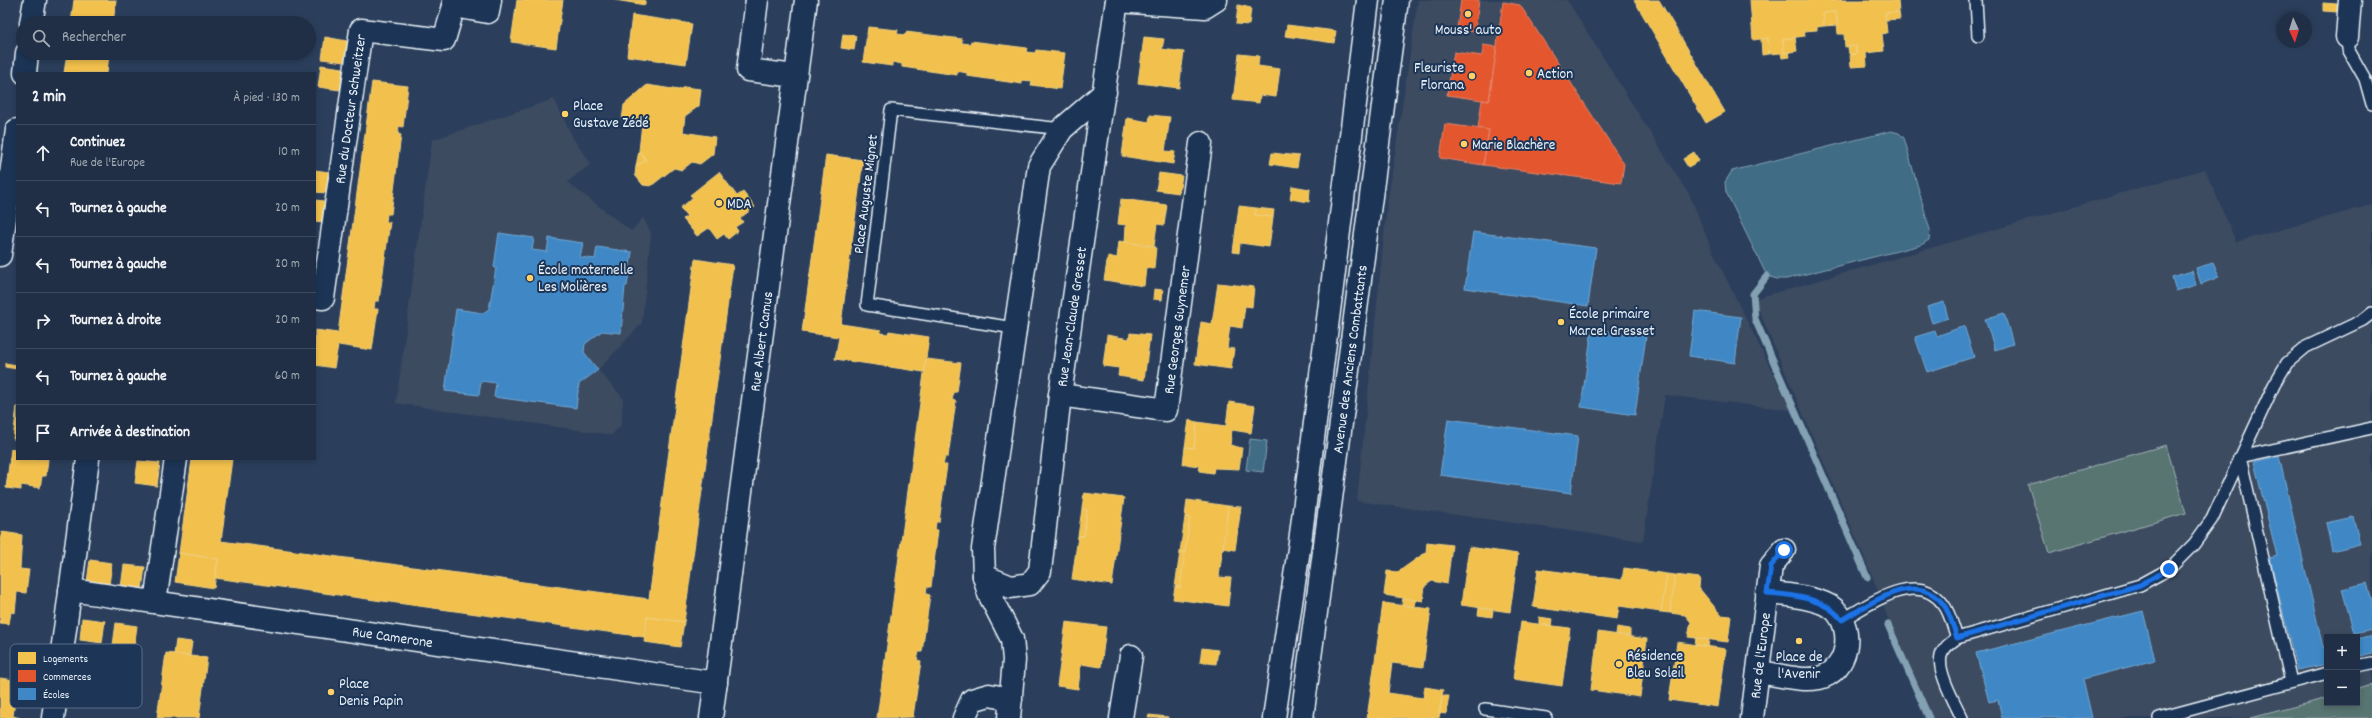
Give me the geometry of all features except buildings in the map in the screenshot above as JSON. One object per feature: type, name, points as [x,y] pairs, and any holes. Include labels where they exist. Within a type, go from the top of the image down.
[{"type":"street","points":[[33,16],[35,0]]},
{"type":"street","points":[[454,3],[488,12],[490,0]]},
{"type":"street","points":[[757,0],[748,70],[795,76]]},
{"type":"street","name":"Rue Albert Camus","points":[[711,718],[806,0]]},
{"type":"street","points":[[1117,0],[1205,7],[1216,0]]},
{"type":"street","name":"Rue Jean-Claude Gresset","points":[[984,576],[1011,587],[1030,584],[1040,570],[1060,395],[1105,92],[1117,0]]},
{"type":"street","name":"Avenue des Anciens Combattants","points":[[1274,718],[1300,542],[1368,0]]},
{"type":"street","name":"Avenue des Anciens Combattants","points":[[1302,718],[1397,0]]},
{"type":"street","points":[[2347,37],[2350,0]]},
{"type":"street","name":"Rue du Docteur Schweitzer","points":[[316,297],[323,298],[361,30],[444,40],[454,3]]},
{"type":"street","points":[[25,72],[26,60]]},
{"type":"street","points":[[964,718],[972,700],[988,695],[1010,709],[1014,660],[1012,639],[989,594],[984,576],[983,549],[1014,328],[1039,166],[1062,129],[1105,92]]},
{"type":"street","points":[[1062,129],[1076,131],[1087,138],[1096,151]]},
{"type":"street","points":[[0,254],[16,137]]},
{"type":"street","name":"Rue Georges Guynemer","points":[[1060,395],[1166,410],[1201,143]]},
{"type":"street","points":[[63,644],[88,460]]},
{"type":"street","points":[[155,602],[176,460]]},
{"type":"street","name":"Rue de l'Europe","points":[[1752,718],[1771,566],[1784,550]]},
{"type":"street","name":"Rue Camerone","points":[[70,590],[716,683]]},
{"type":"street","points":[[1758,672],[1808,679],[1820,678],[1833,670],[1842,660],[1847,646],[1846,632],[1842,620],[1834,610],[1820,603],[1785,594],[1767,593]]},
{"type":"street","points":[[1121,718],[1130,656]]},
{"type":"street","points":[[53,718],[54,708]]},
{"type":"lane","points":[[1976,0],[1978,36]]},
{"type":"lane","points":[[2347,37],[2348,49],[2365,79],[2372,104]]},
{"type":"lane","name":"Place Auguste Mignet","points":[[1014,328],[867,305],[890,110],[1062,129]]},
{"type":"lane","points":[[1962,718],[1941,669],[1941,656],[1946,646],[1957,638],[2140,585],[2169,569],[2194,544],[2212,519],[2274,385],[2287,363],[2306,347],[2363,320],[2372,313]]},
{"type":"lane","points":[[2240,457],[2372,428]]},
{"type":"lane","points":[[2240,457],[2291,682]]},
{"type":"lane","points":[[1842,620],[1879,599],[1903,590],[1919,589],[1935,594],[1945,605],[1957,638]]},
{"type":"lane","points":[[2360,665],[2372,663]]},
{"type":"lane","points":[[2158,718],[2291,682],[2324,675]]},
{"type":"lane","points":[[1485,709],[1546,718]]},
{"type":"shaded area","name":"École primaire Marcel Gresset","points":[[1418,0],[1567,0],[1690,196],[1711,248],[1791,410],[1665,395],[1643,541],[1357,501],[1387,207]]},
{"type":"shaded area","name":"École maternelle Les Molières","points":[[554,99],[574,140],[591,164],[567,182],[631,231],[643,218],[651,233],[642,323],[598,370],[623,398],[621,425],[612,435],[396,403],[432,140]]},
{"type":"shaded area","points":[[1891,131],[1899,133],[1904,138],[1930,230],[1929,240],[1921,245],[1786,279],[1777,279],[1767,276],[1726,192],[1725,182],[1732,171]]},
{"type":"shaded area","points":[[2205,169],[2236,242],[2372,205],[2372,685],[2360,688],[2360,634],[2324,634],[2324,699],[2251,718],[1924,718],[1874,580],[1754,299]]},
{"type":"shaded area","points":[[1250,439],[1267,441],[1263,472],[1246,470]]},
{"type":"green space","points":[[2166,445],[2186,513],[2049,553],[2028,485]]},
{"type":"green space","points":[[2372,685],[2372,718],[2251,718],[2324,699],[2324,706],[2360,706],[2360,688]]},
{"type":"waterway","points":[[1767,276],[1753,294],[1755,319],[1867,577]]},
{"type":"waterway","points":[[1888,625],[1929,718]]},
{"type":"place","name":"Mouss' auto","points":[[1468,14]]},
{"type":"place","name":"Action","points":[[1529,73]]},
{"type":"place","name":"Fleuriste Florana","points":[[1472,76]]},
{"type":"place","name":"Place Gustave Zédé","points":[[565,114]]},
{"type":"place","name":"Marie Blachère","points":[[1464,144]]},
{"type":"place","name":"MDA","points":[[719,203]]},
{"type":"place","name":"École maternelle Les Molières","points":[[530,278]]},
{"type":"place","name":"École primaire Marcel Gresset","points":[[1561,322]]},
{"type":"place","name":"Place de l'Avenir","points":[[1799,641]]},
{"type":"place","name":"Résidence Bleu Soleil","points":[[1619,664]]},
{"type":"place","name":"Place Denis Papin","points":[[331,692]]},
{"type":"route","points":[[1784,550],[1771,566],[1767,593],[1785,594],[1820,603],[1834,610],[1842,620],[1879,599],[1903,590],[1919,589],[1935,594],[1945,605],[1957,638],[2140,585],[2169,569]]}]
